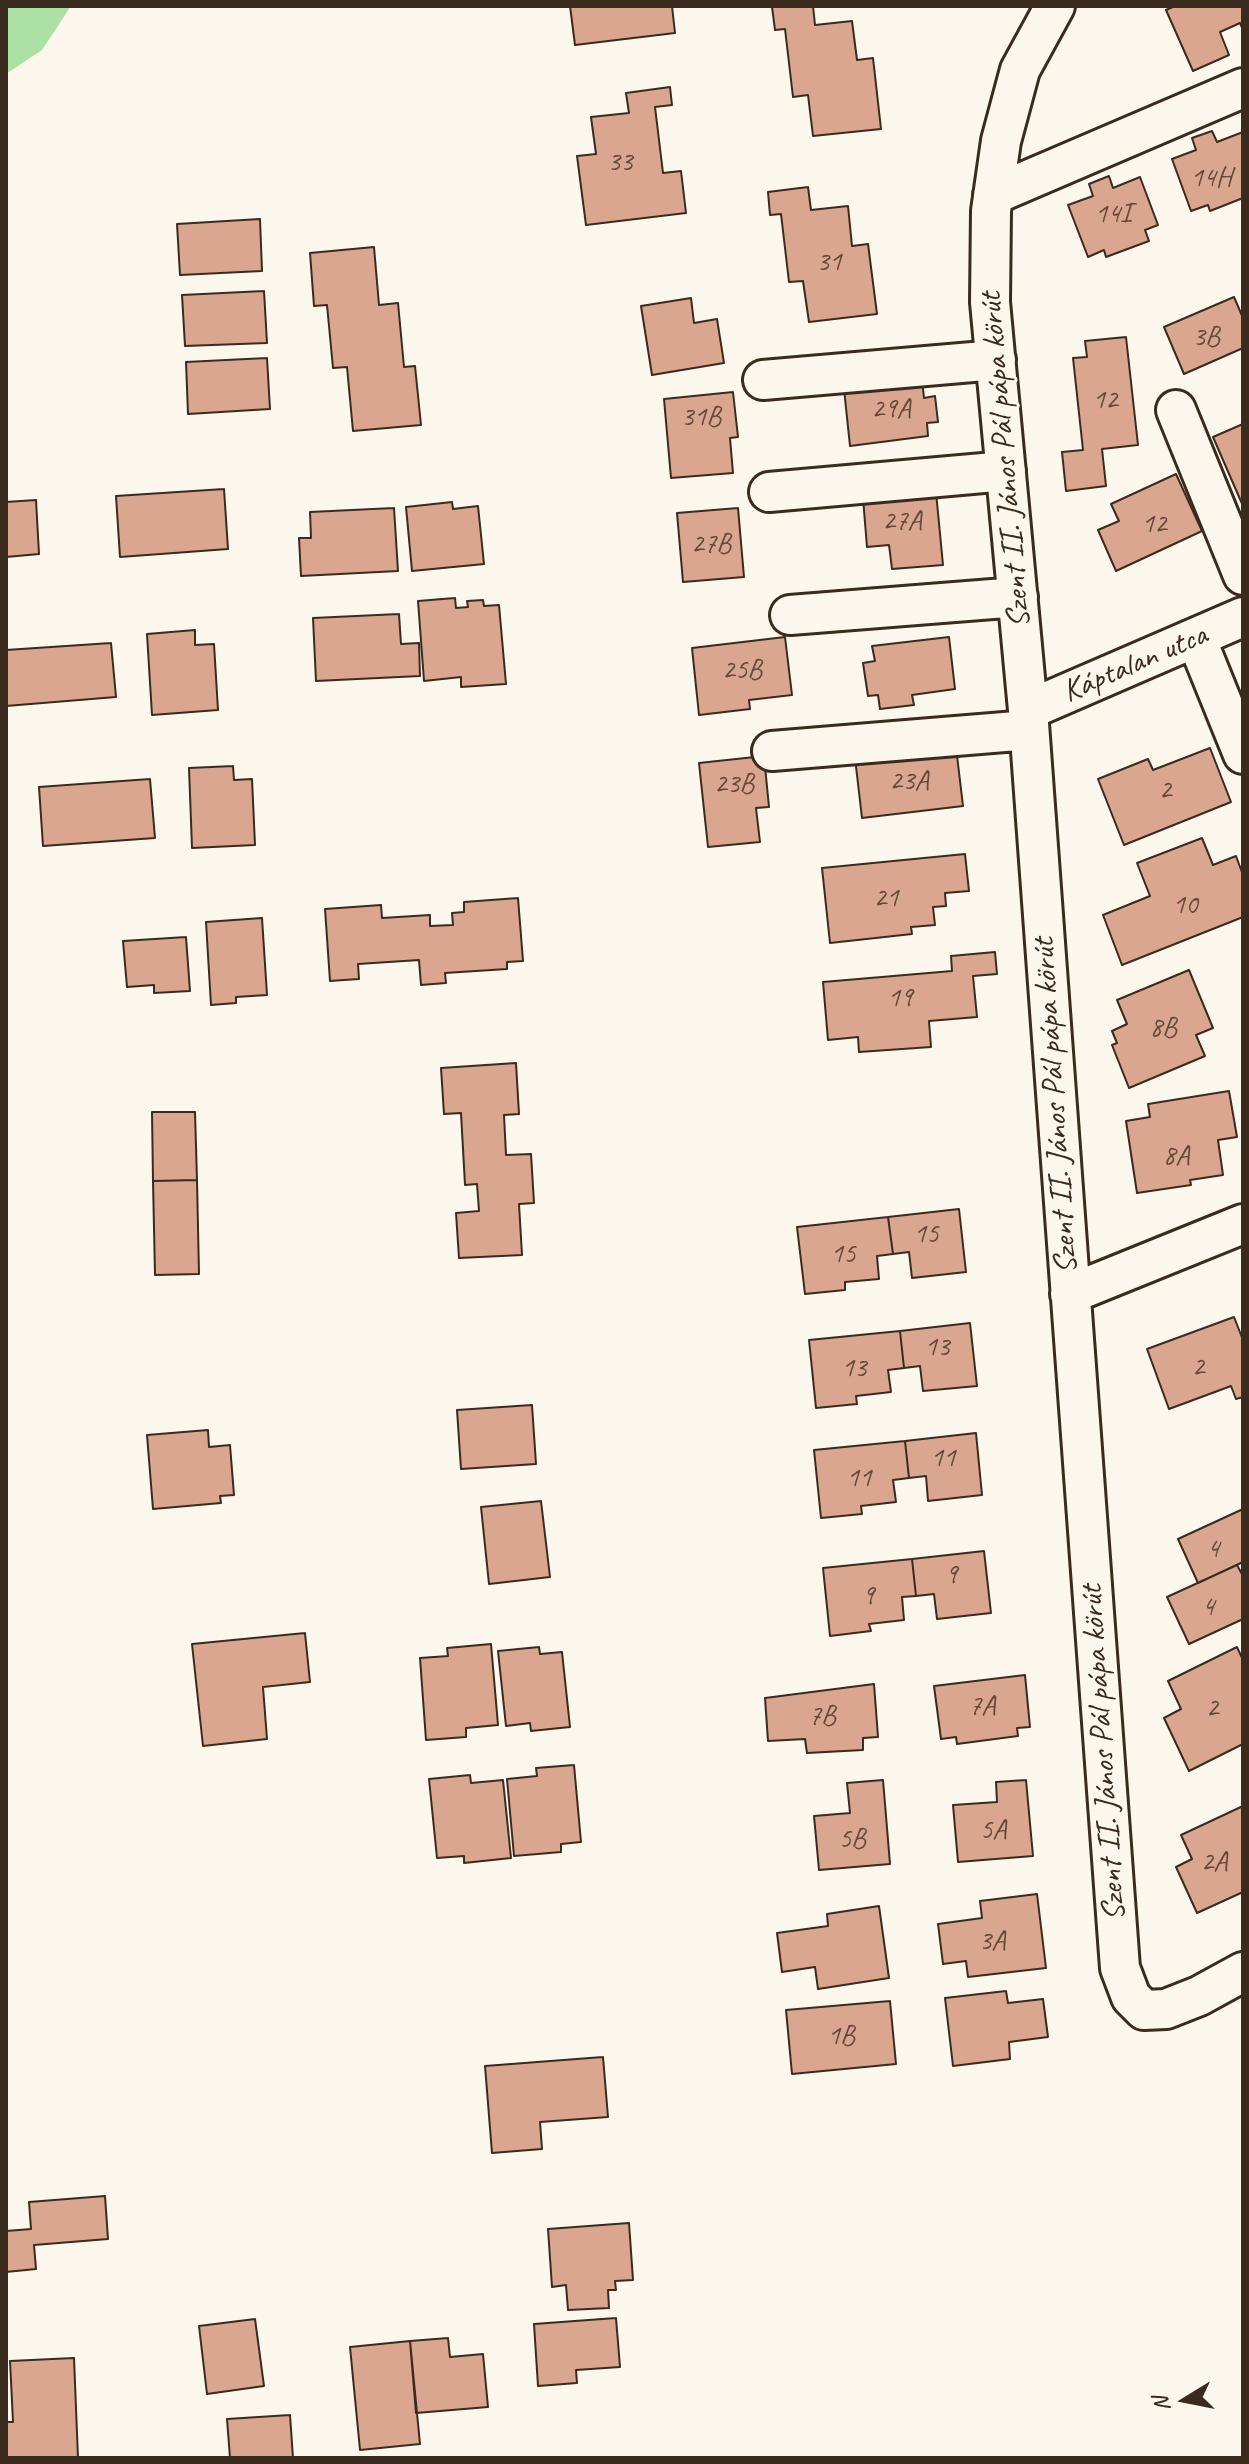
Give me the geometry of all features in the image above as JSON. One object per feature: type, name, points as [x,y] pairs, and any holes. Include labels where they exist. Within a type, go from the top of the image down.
[{"type":"street","name":"Szent II. János Pál pápa körút","points":[[1055,6],[1020,70],[1001,141],[993,195],[990,302],[1029,720],[1120,1968],[1131,1997],[1144,2010],[1177,2005],[1243,1972]]},
{"type":"street","points":[[993,195],[1243,88]]},
{"type":"street","points":[[763,380],[996,360]]},
{"type":"street","points":[[1176,410],[1243,575]]},
{"type":"street","points":[[769,492],[1006,471]]},
{"type":"street","points":[[790,615],[1018,597]]},
{"type":"street","name":"Káptalan utca","points":[[772,751],[1029,720],[1243,617]]},
{"type":"street","points":[[1196,638],[1243,754]]},
{"type":"street","points":[[1070,1294],[1243,1224]]},
{"type":"green space","points":[[6,6],[71,6],[42,50],[6,74]]},
{"type":"building","points":[[570,6],[672,6],[675,33],[575,45]]},
{"type":"building","points":[[813,6],[815,25],[852,21],[857,60],[873,58],[881,129],[813,136],[808,95],[793,97],[785,29],[775,30],[772,7]]},
{"type":"building","points":[[1175,6],[1243,6],[1243,30],[1240,23],[1220,32],[1229,55],[1193,71],[1166,10]]},
{"type":"building","points":[[670,87],[672,105],[655,107],[663,173],[681,171],[686,213],[586,225],[577,156],[596,154],[591,117],[629,113],[626,93]]},
{"type":"building","points":[[1212,131],[1217,142],[1243,132],[1243,198],[1210,211],[1208,205],[1191,211],[1172,159],[1196,150],[1192,138]]},
{"type":"building","points":[[1109,176],[1113,188],[1140,177],[1158,225],[1145,230],[1149,241],[1106,257],[1104,250],[1088,257],[1068,205],[1093,196],[1089,184]]},
{"type":"building","points":[[808,187],[811,210],[848,206],[852,246],[868,244],[877,314],[809,322],[803,281],[789,282],[781,214],[770,215],[768,192]]},
{"type":"building","points":[[260,219],[262,271],[180,275],[177,224]]},
{"type":"building","points":[[374,247],[379,305],[398,303],[404,367],[415,366],[421,425],[353,431],[347,367],[333,368],[327,305],[314,306],[310,253]]},
{"type":"building","points":[[264,291],[267,343],[185,346],[182,295]]},
{"type":"building","points":[[1234,297],[1243,318],[1243,348],[1184,374],[1164,327]]},
{"type":"building","points":[[691,298],[694,323],[717,319],[724,363],[652,375],[641,306]]},
{"type":"building","points":[[1126,337],[1138,445],[1102,449],[1106,486],[1066,491],[1062,452],[1083,450],[1073,358],[1087,357],[1085,341]]},
{"type":"building","points":[[267,358],[270,409],[188,414],[186,362]]},
{"type":"building","points":[[922,379],[924,398],[935,396],[938,422],[927,423],[928,436],[850,446],[844,389]]},
{"type":"building","points":[[733,392],[738,437],[730,438],[733,473],[671,478],[664,399]]},
{"type":"building","points":[[1243,424],[1243,506],[1213,437]]},
{"type":"building","points":[[1176,474],[1202,531],[1116,571],[1098,530],[1119,521],[1111,504]]},
{"type":"building","points":[[224,489],[228,549],[120,557],[116,496]]},
{"type":"building","points":[[936,492],[943,565],[892,569],[889,545],[867,547],[863,498]]},
{"type":"building","points":[[36,500],[39,554],[6,557],[6,502]]},
{"type":"building","points":[[452,502],[453,509],[478,506],[484,564],[412,571],[406,507]]},
{"type":"building","points":[[394,508],[398,571],[301,576],[299,538],[311,538],[310,512]]},
{"type":"building","points":[[738,508],[744,577],[683,582],[677,513]]},
{"type":"building","points":[[455,598],[456,608],[468,607],[467,601],[483,600],[484,606],[499,605],[506,684],[461,687],[461,677],[424,681],[418,601]]},
{"type":"building","points":[[399,614],[401,644],[419,643],[420,676],[316,681],[313,618]]},
{"type":"building","points":[[195,630],[195,645],[214,644],[218,710],[152,715],[147,634]]},
{"type":"building","points":[[785,637],[792,695],[749,700],[750,709],[699,715],[692,648]]},
{"type":"building","points":[[949,637],[955,689],[912,695],[914,705],[880,709],[878,695],[868,696],[863,663],[875,661],[872,646]]},
{"type":"building","points":[[111,643],[116,697],[6,706],[6,650]]},
{"type":"building","points":[[956,747],[963,806],[862,818],[855,758]]},
{"type":"building","points":[[1210,748],[1231,802],[1124,845],[1098,779],[1148,759],[1153,770]]},
{"type":"building","points":[[764,756],[769,807],[756,808],[760,842],[708,847],[699,763]]},
{"type":"building","points":[[233,766],[234,780],[252,779],[255,845],[192,848],[189,768]]},
{"type":"building","points":[[150,779],[155,838],[43,846],[39,787]]},
{"type":"building","points":[[1202,838],[1213,865],[1236,856],[1243,875],[1243,917],[1122,965],[1103,915],[1150,896],[1137,863]]},
{"type":"building","points":[[965,854],[969,891],[945,893],[946,906],[933,907],[935,925],[911,927],[912,934],[830,943],[822,868]]},
{"type":"building","points":[[518,898],[523,961],[507,962],[507,969],[445,973],[446,983],[421,985],[419,960],[358,964],[359,979],[330,981],[325,909],[381,905],[382,918],[430,915],[430,926],[453,925],[452,913],[464,912],[464,902]]},
{"type":"building","points":[[262,918],[267,995],[236,997],[236,1003],[211,1005],[206,922]]},
{"type":"building","points":[[186,937],[190,991],[154,993],[154,985],[127,987],[123,941]]},
{"type":"building","points":[[995,952],[997,974],[973,976],[977,1017],[929,1021],[931,1047],[859,1052],[858,1037],[828,1040],[823,982],[952,971],[951,956]]},
{"type":"building","points":[[1189,970],[1213,1028],[1196,1035],[1205,1056],[1129,1088],[1112,1045],[1117,1043],[1112,1031],[1127,1024],[1117,1000]]},
{"type":"building","points":[[516,1063],[519,1114],[504,1115],[506,1155],[531,1154],[534,1203],[519,1204],[522,1255],[459,1258],[456,1213],[479,1211],[477,1184],[465,1185],[461,1113],[444,1114],[441,1068]]},
{"type":"building","points":[[1229,1091],[1237,1137],[1218,1140],[1223,1175],[1190,1180],[1191,1185],[1137,1193],[1126,1121],[1150,1117],[1148,1104]]},
{"type":"building","points":[[152,1112],[195,1112],[197,1180],[153,1181]]},
{"type":"building","points":[[197,1180],[199,1274],[155,1275],[153,1181]]},
{"type":"building","points":[[959,1209],[966,1272],[912,1278],[909,1252],[893,1254],[888,1217]]},
{"type":"building","points":[[888,1217],[893,1254],[877,1256],[879,1279],[845,1282],[845,1290],[805,1294],[797,1227]]},
{"type":"building","points":[[1234,1317],[1243,1340],[1243,1397],[1236,1399],[1231,1386],[1169,1409],[1147,1349]]},
{"type":"building","points":[[970,1323],[977,1386],[923,1391],[920,1366],[904,1368],[900,1331]]},
{"type":"building","points":[[900,1331],[904,1368],[888,1370],[891,1392],[856,1396],[857,1404],[816,1408],[809,1340]]},
{"type":"building","points":[[532,1405],[536,1464],[461,1469],[457,1410]]},
{"type":"building","points":[[208,1430],[209,1447],[230,1445],[234,1495],[220,1496],[221,1503],[153,1509],[147,1435]]},
{"type":"building","points":[[976,1433],[982,1495],[928,1501],[926,1476],[909,1478],[905,1441]]},
{"type":"building","points":[[905,1441],[909,1478],[893,1480],[896,1502],[861,1506],[862,1514],[821,1518],[814,1450]]},
{"type":"building","points":[[541,1501],[550,1577],[489,1584],[481,1507]]},
{"type":"building","points":[[1243,1509],[1243,1562],[1198,1583],[1178,1539]]},
{"type":"building","points":[[984,1551],[991,1613],[937,1619],[934,1594],[916,1596],[912,1559]]},
{"type":"building","points":[[912,1559],[916,1596],[902,1597],[904,1620],[869,1624],[871,1631],[830,1636],[823,1568]]},
{"type":"building","points":[[1237,1565],[1243,1576],[1243,1619],[1189,1644],[1167,1597]]},
{"type":"building","points":[[305,1633],[310,1682],[263,1687],[267,1739],[203,1746],[192,1644]]},
{"type":"building","points":[[491,1644],[498,1725],[466,1728],[466,1737],[426,1740],[420,1658],[448,1656],[447,1648]]},
{"type":"building","points":[[539,1647],[540,1654],[562,1652],[570,1727],[531,1731],[530,1723],[506,1726],[498,1651]]},
{"type":"building","points":[[1237,1647],[1243,1660],[1243,1744],[1189,1771],[1164,1718],[1181,1709],[1168,1681]]},
{"type":"building","points":[[1025,1675],[1030,1727],[1017,1728],[1018,1736],[957,1744],[956,1737],[941,1739],[934,1686]]},
{"type":"building","points":[[874,1684],[878,1737],[863,1738],[863,1750],[807,1753],[805,1739],[768,1741],[765,1698]]},
{"type":"building","points":[[574,1765],[581,1842],[561,1844],[561,1852],[514,1856],[507,1779],[537,1776],[536,1768]]},
{"type":"building","points":[[470,1775],[471,1783],[503,1780],[511,1858],[464,1863],[464,1856],[437,1858],[429,1779]]},
{"type":"building","points":[[883,1780],[890,1864],[819,1870],[814,1816],[850,1813],[847,1783]]},
{"type":"building","points":[[1026,1780],[1033,1856],[958,1862],[953,1805],[997,1802],[996,1782]]},
{"type":"building","points":[[1243,1806],[1243,1892],[1197,1913],[1176,1867],[1192,1859],[1181,1835]]},
{"type":"building","points":[[1037,1894],[1046,1968],[968,1977],[966,1961],[943,1964],[938,1924],[982,1918],[980,1901]]},
{"type":"building","points":[[879,1906],[889,1978],[818,1989],[815,1967],[782,1972],[777,1933],[828,1926],[827,1914]]},
{"type":"building","points":[[1006,1991],[1008,2003],[1043,1999],[1048,2037],[1009,2042],[1010,2059],[953,2066],[945,1998]]},
{"type":"building","points":[[890,2001],[896,2064],[792,2074],[786,2010]]},
{"type":"building","points":[[603,2057],[608,2117],[540,2122],[542,2149],[492,2153],[485,2066]]},
{"type":"building","points":[[105,2196],[108,2239],[34,2245],[36,2269],[6,2272],[6,2231],[31,2229],[29,2202]]},
{"type":"building","points":[[629,2223],[633,2280],[615,2281],[616,2290],[608,2290],[609,2308],[568,2310],[566,2285],[552,2287],[548,2229]]},
{"type":"building","points":[[616,2318],[620,2367],[576,2370],[577,2383],[538,2386],[534,2324]]},
{"type":"building","points":[[255,2319],[264,2386],[207,2394],[199,2326]]},
{"type":"building","points":[[448,2338],[450,2357],[483,2354],[488,2407],[416,2413],[410,2341]]},
{"type":"building","points":[[410,2341],[420,2444],[360,2450],[350,2347]]},
{"type":"building","points":[[74,2358],[78,2458],[6,2458],[6,2422],[13,2422],[10,2361]]},
{"type":"building","points":[[290,2415],[293,2458],[230,2458],[227,2419]]}]
